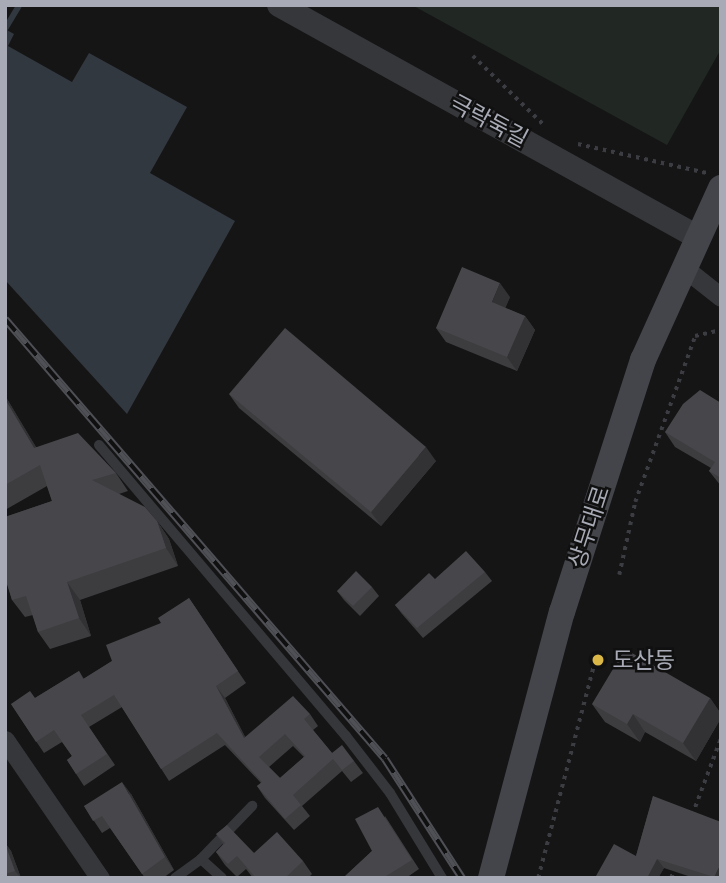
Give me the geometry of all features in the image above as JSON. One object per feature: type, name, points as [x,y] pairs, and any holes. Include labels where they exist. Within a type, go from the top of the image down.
[{"type":"main road","name":"상무대로","points":[[491,878],[589,525],[643,360],[721,188]]},
{"type":"street","name":"극락둑길","points":[[279,5],[701,230]]},
{"type":"street","points":[[683,267],[721,298]]},
{"type":"street","points":[[5,740],[100,878]]},
{"type":"lane","points":[[99,445],[346,736],[390,793],[442,878]]},
{"type":"lane","points":[[175,878],[201,859],[252,806]]},
{"type":"lane","points":[[201,859],[222,878]]},
{"type":"path","points":[[473,56],[552,131]]},
{"type":"path","points":[[574,142],[721,177]]},
{"type":"path","points":[[619,575],[635,502],[695,336],[721,330]]},
{"type":"path","points":[[538,878],[598,649]]},
{"type":"path","points":[[688,827],[721,738]]},
{"type":"path","points":[[671,878],[675,865]]},
{"type":"shaded area","points":[[412,5],[721,5],[721,49],[667,145]]},
{"type":"shaded area","points":[[5,29],[14,34],[8,46],[72,82],[89,53],[187,107],[150,173],[235,221],[127,414],[5,280]]},
{"type":"building","points":[[462,267],[500,283],[492,302],[525,316],[507,357],[436,328]]},
{"type":"building","points":[[285,328],[426,447],[371,512],[229,394]]},
{"type":"building","points":[[700,390],[721,403],[721,478],[709,471],[715,462],[665,432],[683,404]]},
{"type":"building","points":[[5,399],[34,448],[78,433],[116,473],[92,480],[145,507],[157,521],[166,548],[67,582],[79,618],[38,632],[26,596],[12,600],[5,578],[5,517],[52,501],[40,465],[5,485]]},
{"type":"building","points":[[466,551],[485,572],[417,628],[395,605],[429,573],[435,579]]},
{"type":"building","points":[[356,571],[372,587],[353,606],[337,591]]},
{"type":"building","points":[[189,598],[238,671],[216,686],[244,738],[293,696],[310,714],[304,719],[332,753],[342,745],[354,761],[342,770],[333,759],[293,795],[301,805],[285,819],[257,786],[262,782],[217,733],[161,769],[114,695],[81,715],[107,754],[76,774],[67,760],[72,756],[54,730],[36,742],[11,704],[30,691],[35,698],[79,671],[83,679],[112,661],[106,645],[161,623],[158,618]],"holes":[[[285,734],[305,756],[280,778],[259,757]]]},
{"type":"building","points":[[625,649],[710,698],[683,743],[633,714],[627,724],[592,704]]},
{"type":"building","points":[[122,782],[165,857],[142,874],[102,816],[93,821],[84,806]]},
{"type":"building","points":[[653,796],[721,822],[721,864],[714,877],[657,859],[647,878],[596,876],[614,844],[636,856]]},
{"type":"building","points":[[378,807],[412,860],[386,876],[387,878],[343,878],[372,851],[355,819]]},
{"type":"building","points":[[227,825],[254,853],[277,832],[303,861],[285,878],[256,878],[237,856],[228,864],[216,852],[225,843],[216,834]]},
{"type":"building","points":[[5,844],[15,871],[5,874]]},
{"type":"waterway","points":[[5,29],[18,7]]},
{"type":"railway","points":[[5,319],[385,759],[462,878]]},
{"type":"place","name":"도산동","points":[[598,660]]}]
